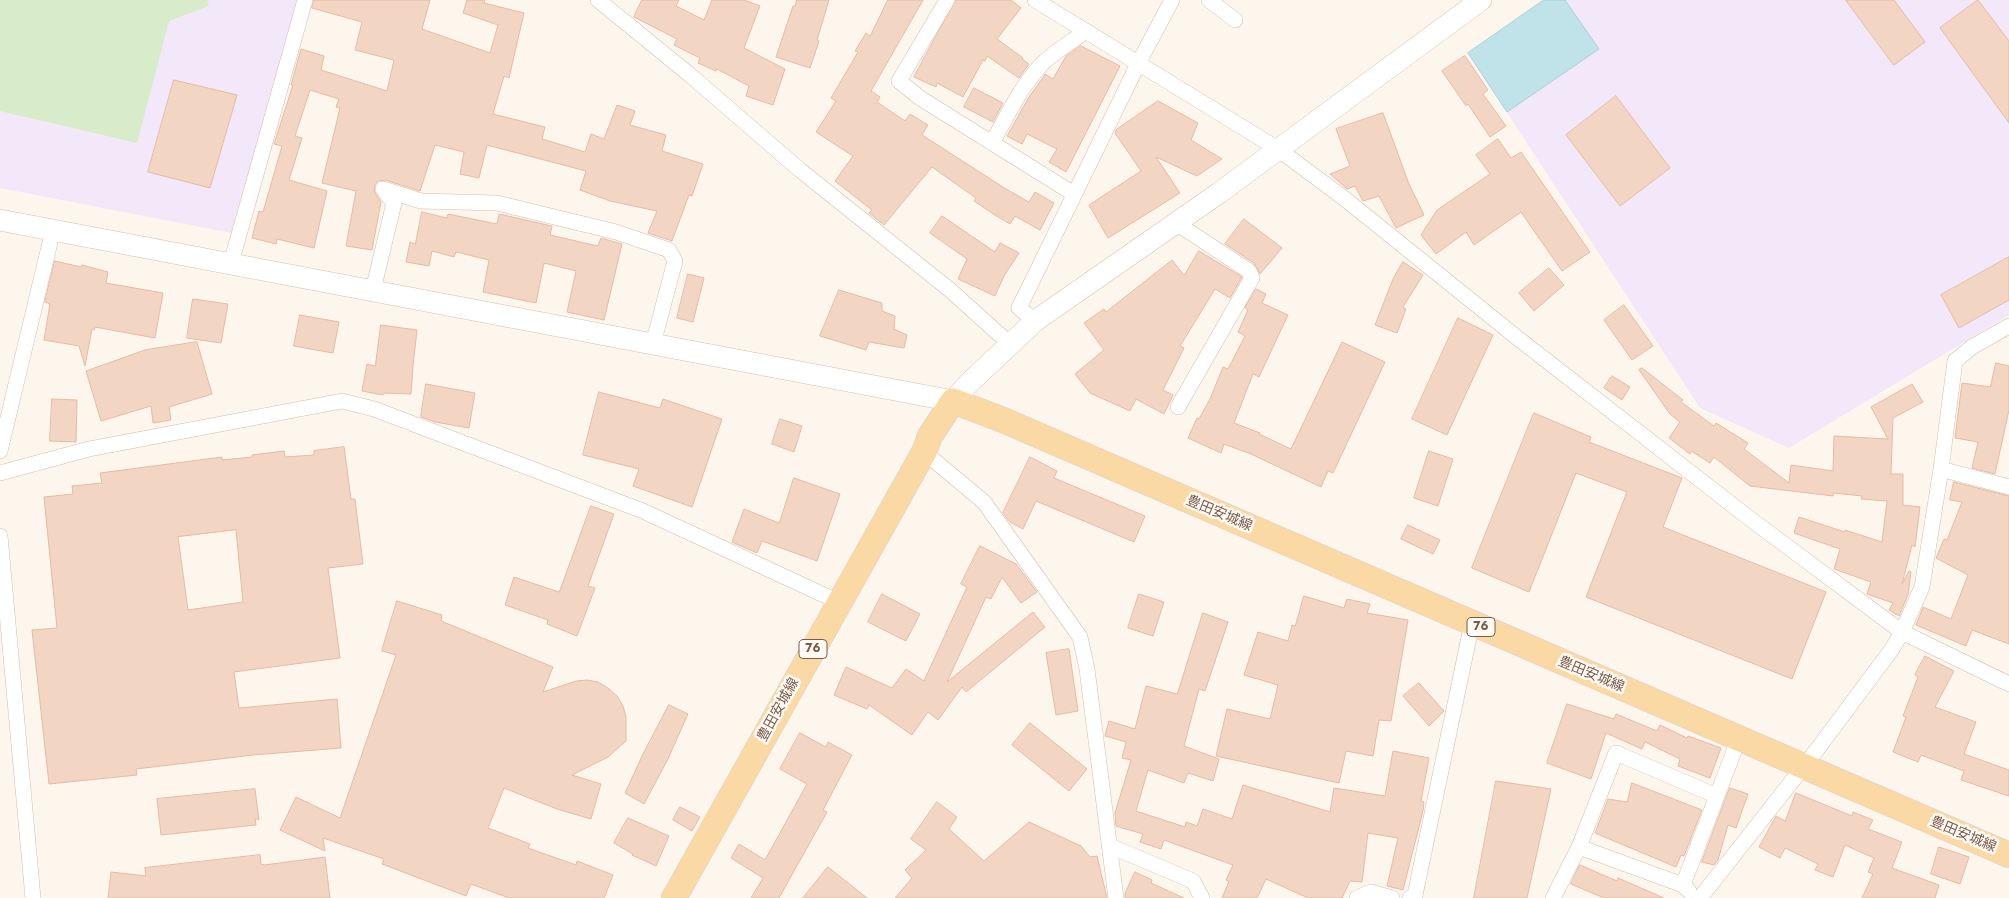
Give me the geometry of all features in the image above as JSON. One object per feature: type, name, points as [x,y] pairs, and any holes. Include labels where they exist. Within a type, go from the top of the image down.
[{"type":"main road","name":"豊田安城線","points":[[674,898],[924,452],[930,436],[953,401],[1012,424],[2009,854]]},
{"type":"street","points":[[231,263],[305,0]]},
{"type":"street","points":[[598,0],[690,75],[800,170],[950,290],[1010,344]]},
{"type":"street","points":[[947,0],[899,81],[920,98],[1074,194]]},
{"type":"street","points":[[1035,0],[1138,64],[1201,100],[1278,149],[1346,199],[1520,340],[1734,506],[1902,632],[2009,684]]},
{"type":"street","points":[[1035,321],[1019,308],[1138,64],[1172,0]]},
{"type":"street","points":[[1209,0],[1235,20]]},
{"type":"street","points":[[0,220],[953,401],[969,383],[1035,321],[1176,223],[1481,0]]},
{"type":"street","points":[[992,143],[1018,97],[1041,65],[1058,50],[1086,32]]},
{"type":"street","points":[[373,290],[394,203],[383,189],[421,201],[497,203],[616,232],[669,250],[675,261],[653,344]]},
{"type":"street","points":[[1176,223],[1249,271],[1252,278],[1178,407]]},
{"type":"street","points":[[0,451],[53,230]]},
{"type":"street","points":[[1700,898],[1892,649],[1902,632],[1922,587],[1941,469],[1955,360],[1972,347],[2009,326]]},
{"type":"street","points":[[0,473],[90,448],[342,401],[374,409],[642,511],[839,602]]},
{"type":"street","points":[[924,452],[984,502],[1080,636],[1087,669],[1116,898]]},
{"type":"street","points":[[1941,469],[2009,487]]},
{"type":"street","points":[[0,536],[4,616],[33,898]]},
{"type":"street","points":[[1410,898],[1415,895],[1472,623]]},
{"type":"street","points":[[1683,885],[1738,738]]},
{"type":"street","points":[[1553,898],[1579,847],[1616,753],[1717,796]]},
{"type":"street","points":[[1110,846],[1193,881],[1202,898]]},
{"type":"street","points":[[1579,847],[1683,885],[1695,898]]},
{"type":"street","points":[[1357,898],[1371,892],[1392,898]]},
{"type":"shaded area","points":[[0,0],[298,0],[231,233],[0,188]]},
{"type":"shaded area","points":[[1543,0],[2009,0],[2009,315],[1789,448],[1700,408],[1468,53]]},
{"type":"green space","points":[[0,0],[207,0],[209,6],[169,21],[137,143],[0,111]]},
{"type":"water","points":[[1544,0],[1565,0],[1599,49],[1507,112],[1468,53]]},
{"type":"building","points":[[314,0],[430,0],[422,29],[490,53],[498,25],[463,13],[467,0],[485,0],[484,3],[524,13],[509,78],[504,76],[493,114],[545,127],[542,139],[585,152],[591,134],[604,139],[617,105],[635,111],[630,125],[666,135],[662,151],[703,164],[692,196],[689,195],[672,241],[648,233],[657,211],[610,201],[580,190],[586,171],[487,145],[479,178],[460,174],[464,152],[435,145],[420,191],[385,180],[378,181],[375,185],[374,191],[381,202],[372,250],[346,246],[356,191],[322,183],[340,108],[336,107],[339,99],[310,90],[295,136],[302,138],[289,180],[327,191],[314,248],[277,239],[276,244],[252,238],[259,211],[263,212],[282,146],[274,144],[293,85],[291,85],[301,49],[324,56],[321,70],[387,91],[394,60],[355,50],[362,22],[312,8]]},
{"type":"building","points":[[642,0],[679,0],[676,6],[704,20],[712,0],[744,0],[760,6],[744,48],[785,69],[773,105],[746,96],[749,86],[717,69],[716,71],[698,63],[700,58],[674,45],[677,39],[634,17]]},
{"type":"building","points":[[797,0],[829,0],[810,68],[776,57],[793,6],[795,6]]},
{"type":"building","points":[[888,0],[923,0],[871,91],[880,97],[877,102],[905,121],[910,114],[928,125],[922,135],[1006,189],[1029,202],[1035,192],[1054,203],[1040,230],[1015,216],[1010,224],[974,201],[976,198],[932,167],[884,225],[869,213],[872,210],[835,181],[853,156],[816,132],[836,101],[831,98],[858,52],[855,51],[866,33],[870,36]]},
{"type":"building","points":[[956,0],[1011,0],[1021,8],[997,39],[1029,64],[1019,78],[987,56],[963,97],[937,83],[936,87],[914,77]]},
{"type":"building","points":[[1846,0],[1894,0],[1925,42],[1894,65]]},
{"type":"building","points":[[1978,0],[2009,41],[2009,123],[1940,28]]},
{"type":"building","points":[[1081,46],[1120,66],[1066,172],[1049,162],[1057,149],[1027,134],[1022,144],[1007,136],[1029,97],[1045,74],[1053,79],[1066,56]]},
{"type":"building","points":[[1465,56],[1488,90],[1483,94],[1506,126],[1490,137],[1468,104],[1466,106],[1442,71]]},
{"type":"building","points":[[174,80],[237,95],[210,188],[148,172]]},
{"type":"building","points":[[974,88],[1003,103],[993,122],[964,107]]},
{"type":"building","points":[[1616,96],[1670,168],[1620,206],[1566,135]]},
{"type":"building","points":[[1158,101],[1198,123],[1191,140],[1222,159],[1197,176],[1156,157],[1180,193],[1108,238],[1089,205],[1141,171],[1115,133],[1116,130]]},
{"type":"building","points":[[1383,113],[1409,184],[1424,215],[1396,228],[1379,196],[1363,201],[1355,186],[1347,189],[1330,174],[1350,166],[1336,129]]},
{"type":"building","points":[[1498,139],[1511,158],[1521,152],[1590,252],[1562,271],[1521,212],[1474,245],[1466,232],[1436,254],[1421,235],[1437,210],[1490,174],[1476,155]]},
{"type":"building","points":[[422,212],[447,218],[448,214],[497,224],[499,214],[552,226],[550,235],[598,246],[601,238],[622,244],[604,320],[567,312],[576,271],[544,263],[536,303],[483,292],[489,260],[456,252],[454,257],[432,251],[429,266],[406,262],[410,242],[415,244]]},
{"type":"building","points":[[942,216],[995,252],[1000,243],[1019,253],[1004,276],[995,296],[958,279],[967,259],[930,233]]},
{"type":"building","points":[[1244,219],[1282,248],[1260,274],[1254,263],[1225,244]]},
{"type":"building","points":[[1199,251],[1242,277],[1230,298],[1215,289],[1180,346],[1184,348],[1163,390],[1173,395],[1164,414],[1136,399],[1130,411],[1090,393],[1075,374],[1104,350],[1084,323],[1104,309],[1106,312],[1172,260],[1184,275]]},
{"type":"building","points":[[2009,257],[2009,300],[1959,328],[1941,295]]},
{"type":"building","points":[[55,261],[81,267],[82,265],[108,272],[106,283],[163,293],[155,338],[95,327],[94,330],[92,329],[85,366],[79,346],[44,340],[50,304],[45,302]]},
{"type":"building","points":[[1403,262],[1423,275],[1403,307],[1406,309],[1397,333],[1375,325],[1393,279]]},
{"type":"building","points":[[1549,268],[1564,285],[1534,311],[1519,293]]},
{"type":"building","points":[[688,274],[704,278],[693,322],[677,318]]},
{"type":"building","points":[[1256,289],[1266,294],[1262,303],[1288,315],[1259,377],[1253,374],[1234,423],[1260,433],[1291,449],[1342,342],[1385,362],[1333,473],[1328,471],[1321,487],[1251,454],[1224,444],[1221,453],[1188,438],[1197,418],[1199,419],[1210,399],[1223,367],[1228,369],[1245,336],[1238,332],[1248,310],[1245,308]]},
{"type":"building","points":[[839,290],[882,303],[882,311],[895,316],[894,329],[907,335],[904,348],[869,342],[866,350],[820,336]]},
{"type":"building","points":[[193,299],[228,304],[221,343],[187,338]]},
{"type":"building","points":[[1624,305],[1653,346],[1632,360],[1604,320]]},
{"type":"building","points":[[300,315],[339,322],[333,353],[294,346]]},
{"type":"building","points":[[1458,318],[1493,335],[1447,435],[1412,419]]},
{"type":"building","points":[[381,325],[417,330],[411,394],[384,393],[383,395],[362,391],[367,364],[375,366]]},
{"type":"building","points":[[197,342],[212,394],[169,407],[171,420],[153,423],[151,406],[101,421],[86,371],[145,350]]},
{"type":"building","points":[[1996,363],[2009,366],[2009,410],[1995,474],[1972,468],[1978,442],[1955,438],[1962,383],[1990,387]]},
{"type":"building","points":[[1642,368],[1683,400],[1681,402],[1714,426],[1716,423],[1748,443],[1744,449],[1789,483],[1791,465],[1833,471],[1834,436],[1888,439],[1871,407],[1912,384],[1923,402],[1893,418],[1891,474],[1903,474],[1903,505],[1920,507],[1915,547],[1912,545],[1902,584],[1909,571],[1911,572],[1908,595],[1899,616],[1889,610],[1893,603],[1867,594],[1871,582],[1834,569],[1840,549],[1794,533],[1799,517],[1882,542],[1887,501],[1861,499],[1862,496],[1834,493],[1833,496],[1750,486],[1714,457],[1710,463],[1691,451],[1690,454],[1669,438],[1680,422],[1670,414],[1639,370]]},
{"type":"building","points":[[1612,376],[1630,387],[1622,400],[1604,388]]},
{"type":"building","points":[[426,384],[475,393],[469,428],[435,422],[421,417]]},
{"type":"building","points":[[599,392],[660,408],[663,399],[722,419],[692,507],[633,486],[639,469],[583,455]]},
{"type":"building","points":[[52,399],[77,400],[76,442],[50,441]]},
{"type":"building","points":[[1534,413],[1591,437],[1589,442],[1682,478],[1663,527],[1826,592],[1792,679],[1586,597],[1627,492],[1576,473],[1529,592],[1472,568]]},
{"type":"building","points":[[780,419],[802,426],[794,452],[772,444]]},
{"type":"building","points":[[344,447],[351,499],[355,499],[363,564],[328,568],[340,658],[234,672],[239,708],[337,699],[341,748],[253,755],[136,769],[137,775],[49,784],[32,630],[57,628],[44,497],[73,494],[72,486],[102,483],[100,473],[222,457],[222,460],[252,457],[252,455],[284,451],[285,457],[314,455],[314,451]],"holes":[[[236,530],[243,602],[188,610],[178,537]]]},
{"type":"building","points":[[1429,451],[1453,459],[1438,506],[1414,498]]},
{"type":"building","points":[[1030,457],[1057,471],[1054,478],[1145,516],[1134,542],[1036,501],[1023,529],[1010,522],[1003,513]]},
{"type":"building","points":[[794,478],[840,494],[817,561],[762,541],[757,553],[732,542],[744,509],[779,523]]},
{"type":"building","points":[[1954,482],[2009,496],[2009,644],[1972,630],[1966,646],[1916,625],[1923,607],[1951,619],[1968,575],[1936,558],[1944,539],[1947,540],[1962,502],[1950,500]]},
{"type":"building","points":[[591,506],[614,514],[588,586],[595,588],[577,636],[547,624],[548,620],[505,605],[514,577],[559,592]]},
{"type":"building","points":[[1408,525],[1440,540],[1433,554],[1401,539]]},
{"type":"building","points":[[980,546],[1016,564],[1037,592],[1021,603],[1002,577],[991,599],[986,597],[947,682],[1033,612],[1045,627],[966,692],[962,687],[938,720],[928,712],[912,735],[869,705],[867,709],[834,695],[846,667],[892,688],[906,669],[924,681],[967,587],[961,584]]},
{"type":"building","points":[[882,594],[920,614],[906,641],[868,622]]},
{"type":"building","points":[[1139,594],[1164,602],[1153,636],[1128,628]]},
{"type":"building","points":[[1304,596],[1344,608],[1347,599],[1370,604],[1367,613],[1408,620],[1391,721],[1379,720],[1373,756],[1346,751],[1339,783],[1216,756],[1227,709],[1270,719],[1278,685],[1244,675],[1258,632],[1288,641],[1292,625],[1295,626]]},
{"type":"building","points":[[397,601],[442,615],[441,621],[553,667],[543,692],[576,681],[587,680],[598,682],[617,696],[623,706],[626,717],[626,741],[608,757],[572,775],[601,784],[591,819],[557,809],[504,788],[488,828],[530,844],[528,848],[576,865],[577,861],[613,875],[604,898],[509,898],[471,884],[466,896],[382,864],[384,859],[323,838],[325,851],[280,830],[296,797],[340,818],[396,655],[382,651]]},
{"type":"building","points":[[1203,613],[1228,622],[1205,691],[1199,689],[1184,746],[1219,759],[1213,781],[1188,773],[1184,783],[1148,770],[1136,811],[1185,827],[1186,822],[1197,826],[1203,809],[1232,819],[1243,785],[1330,812],[1334,788],[1385,796],[1393,751],[1429,758],[1421,801],[1424,802],[1423,811],[1403,890],[1387,886],[1398,838],[1368,833],[1362,882],[1350,881],[1342,898],[1308,898],[1266,879],[1257,898],[1222,898],[1229,881],[1226,880],[1233,865],[1164,840],[1161,849],[1140,842],[1143,834],[1116,826],[1115,813],[1131,760],[1122,758],[1126,742],[1105,736],[1109,721],[1135,729],[1146,686],[1177,694]]},
{"type":"building","points":[[1069,649],[1078,711],[1056,715],[1046,653]]},
{"type":"building","points":[[1925,656],[1954,671],[1935,707],[1976,722],[1964,754],[2009,770],[2009,796],[1961,780],[1964,771],[1921,755],[1918,762],[1893,752],[1906,717],[1903,716],[1918,677],[1915,675]]},
{"type":"building","points":[[1419,683],[1444,711],[1429,726],[1403,696]]},
{"type":"building","points":[[1567,704],[1614,719],[1616,714],[1657,731],[1660,725],[1687,738],[1688,736],[1721,748],[1710,778],[1678,766],[1680,759],[1645,742],[1642,749],[1606,733],[1591,779],[1547,763]]},
{"type":"building","points":[[669,705],[688,714],[668,759],[644,804],[625,793]]},
{"type":"building","points":[[1030,723],[1087,769],[1069,791],[1012,745]]},
{"type":"building","points":[[800,733],[826,747],[828,742],[852,755],[823,810],[827,812],[779,898],[751,898],[763,878],[731,858],[739,844],[765,860],[807,784],[780,769]]},
{"type":"building","points":[[1496,781],[1551,789],[1527,898],[1474,898]]},
{"type":"building","points":[[1632,783],[1702,810],[1684,856],[1681,855],[1676,867],[1595,833],[1608,799],[1627,802]]},
{"type":"building","points":[[1730,788],[1748,794],[1736,828],[1728,825],[1718,860],[1714,865],[1702,862]]},
{"type":"building","points":[[255,789],[259,820],[255,818],[256,825],[161,835],[157,799]]},
{"type":"building","points":[[1796,793],[1852,816],[1853,812],[1873,820],[1868,829],[1902,842],[1892,868],[1939,885],[1935,898],[1862,898],[1873,874],[1868,872],[1874,858],[1845,845],[1833,877],[1815,870],[1818,864],[1785,848],[1780,858],[1759,847],[1776,816],[1785,821]]},
{"type":"building","points":[[937,802],[957,817],[949,829],[984,861],[1029,822],[1081,846],[1090,857],[1097,856],[1107,898],[895,898],[912,878],[905,870],[926,850],[911,839]]},
{"type":"building","points":[[680,807],[700,817],[692,831],[673,820]]},
{"type":"building","points":[[628,818],[669,836],[656,866],[632,855],[614,843]]},
{"type":"building","points":[[1939,847],[1969,857],[1960,884],[1931,874]]},
{"type":"building","points":[[260,855],[261,864],[264,865],[325,857],[330,898],[108,898],[111,872],[146,876],[145,868]]},
{"type":"building","points":[[1580,865],[1617,881],[1618,878],[1664,898],[1604,898],[1571,884]]},
{"type":"building","points":[[828,867],[867,898],[803,898]]},
{"type":"building","points":[[1135,872],[1152,880],[1151,883],[1184,898],[1125,898]]}]
